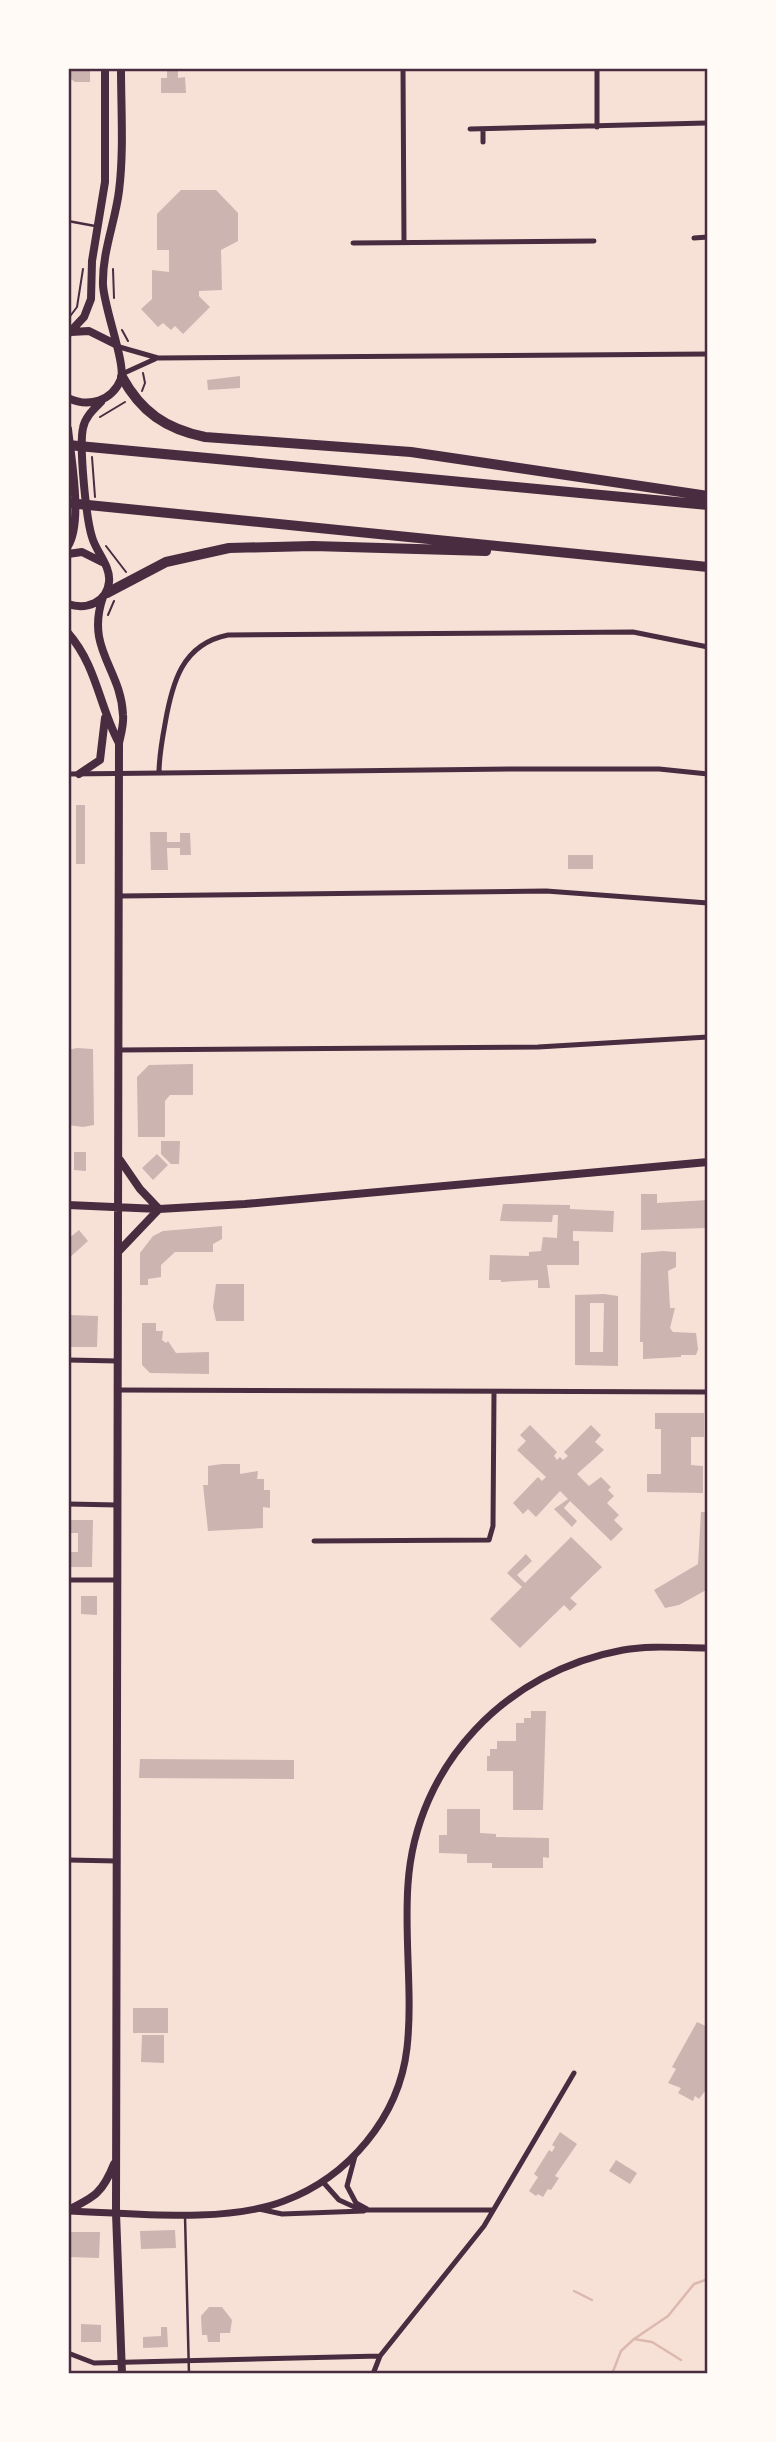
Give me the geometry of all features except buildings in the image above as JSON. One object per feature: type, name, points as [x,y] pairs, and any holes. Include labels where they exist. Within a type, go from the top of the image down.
[{"type":"highway","points":[[122,376],[132,396],[152,416],[177,430],[205,437],[411,452],[708,496]]},
{"type":"highway","points":[[68,445],[708,505]]},
{"type":"highway","points":[[68,503],[708,567]]},
{"type":"highway","points":[[105,595],[166,562],[229,548],[313,546],[571,554]]},
{"type":"main road","points":[[70,333],[88,311],[106,160],[105,68]]},
{"type":"main road","points":[[121,68],[121,179],[103,273],[105,305],[122,376],[86,421],[82,436],[88,463],[90,530],[105,564],[109,581],[96,626],[122,708],[119,743],[116,2158],[122,2374]]},
{"type":"main road","points":[[70,333],[89,331],[116,345]]},
{"type":"main road","points":[[68,398],[81,403],[103,400]]},
{"type":"main road","points":[[68,429],[75,528],[68,546]]},
{"type":"main road","points":[[68,554],[91,554],[105,564]]},
{"type":"main road","points":[[68,604],[81,607],[105,595]]},
{"type":"main road","points":[[68,633],[87,658],[119,743]]},
{"type":"main road","points":[[79,774],[100,760],[106,712]]},
{"type":"main road","points":[[120,1160],[140,1189],[159,1209]]},
{"type":"main road","points":[[68,1205],[159,1209],[245,1204],[708,1163]]},
{"type":"main road","points":[[119,1251],[159,1209]]},
{"type":"main road","points":[[68,2211],[93,2199],[105,2186],[116,2158]]},
{"type":"street","points":[[403,68],[404,242]]},
{"type":"street","points":[[597,68],[597,127]]},
{"type":"street","points":[[470,129],[706,123]]},
{"type":"street","points":[[482,129],[482,142]]},
{"type":"street","points":[[694,238],[708,237]]},
{"type":"street","points":[[353,243],[594,241]]},
{"type":"street","points":[[116,345],[158,358],[708,355]]},
{"type":"street","points":[[122,376],[158,358]]},
{"type":"street","points":[[159,773],[171,692],[179,670],[190,654],[214,638],[229,635],[633,632],[708,647]]},
{"type":"street","points":[[68,774],[659,769],[708,774]]},
{"type":"street","points":[[120,896],[546,891],[708,903]]},
{"type":"street","points":[[119,1050],[538,1047],[708,1037]]},
{"type":"street","points":[[68,1360],[118,1361]]},
{"type":"street","points":[[118,1390],[708,1392]]},
{"type":"street","points":[[314,1541],[489,1540],[493,1526],[494,1392]]},
{"type":"street","points":[[68,1504],[118,1505]]},
{"type":"street","points":[[68,1580],[118,1580]]},
{"type":"street","points":[[68,2211],[225,2213],[259,2209],[289,2199],[323,2182],[356,2155],[385,2114],[405,2063],[409,2026],[408,1885],[411,1859],[425,1810],[449,1761],[466,1738],[502,1702],[555,1670],[582,1659],[626,1649],[708,1648]]},
{"type":"street","points":[[68,1860],[117,1861]]},
{"type":"street","points":[[373,2374],[380,2356],[484,2226],[540,2136],[574,2073]]},
{"type":"street","points":[[356,2155],[347,2186],[356,2203],[370,2211]]},
{"type":"street","points":[[323,2182],[339,2200],[351,2207],[370,2211]]},
{"type":"street","points":[[259,2209],[293,2214],[493,2210]]},
{"type":"street","points":[[68,2353],[94,2363],[380,2356]]},
{"type":"lane","points":[[68,221],[98,226]]},
{"type":"lane","points":[[185,2213],[189,2374]]},
{"type":"path","points":[[68,319],[77,307],[81,271]]},
{"type":"path","points":[[114,271],[115,305]]},
{"type":"path","points":[[119,322],[131,344]]},
{"type":"path","points":[[139,393],[145,383],[141,369]]},
{"type":"path","points":[[95,419],[127,400]]},
{"type":"path","points":[[88,463],[90,488]]},
{"type":"path","points":[[102,538],[128,576]]},
{"type":"path","points":[[108,616],[119,595]]},
{"type":"waterway","points":[[612,2374],[621,2351],[668,2316],[694,2284],[708,2279]]},
{"type":"waterway","points":[[574,2291],[592,2300]]},
{"type":"waterway","points":[[634,2339],[652,2342],[681,2360]]}]
